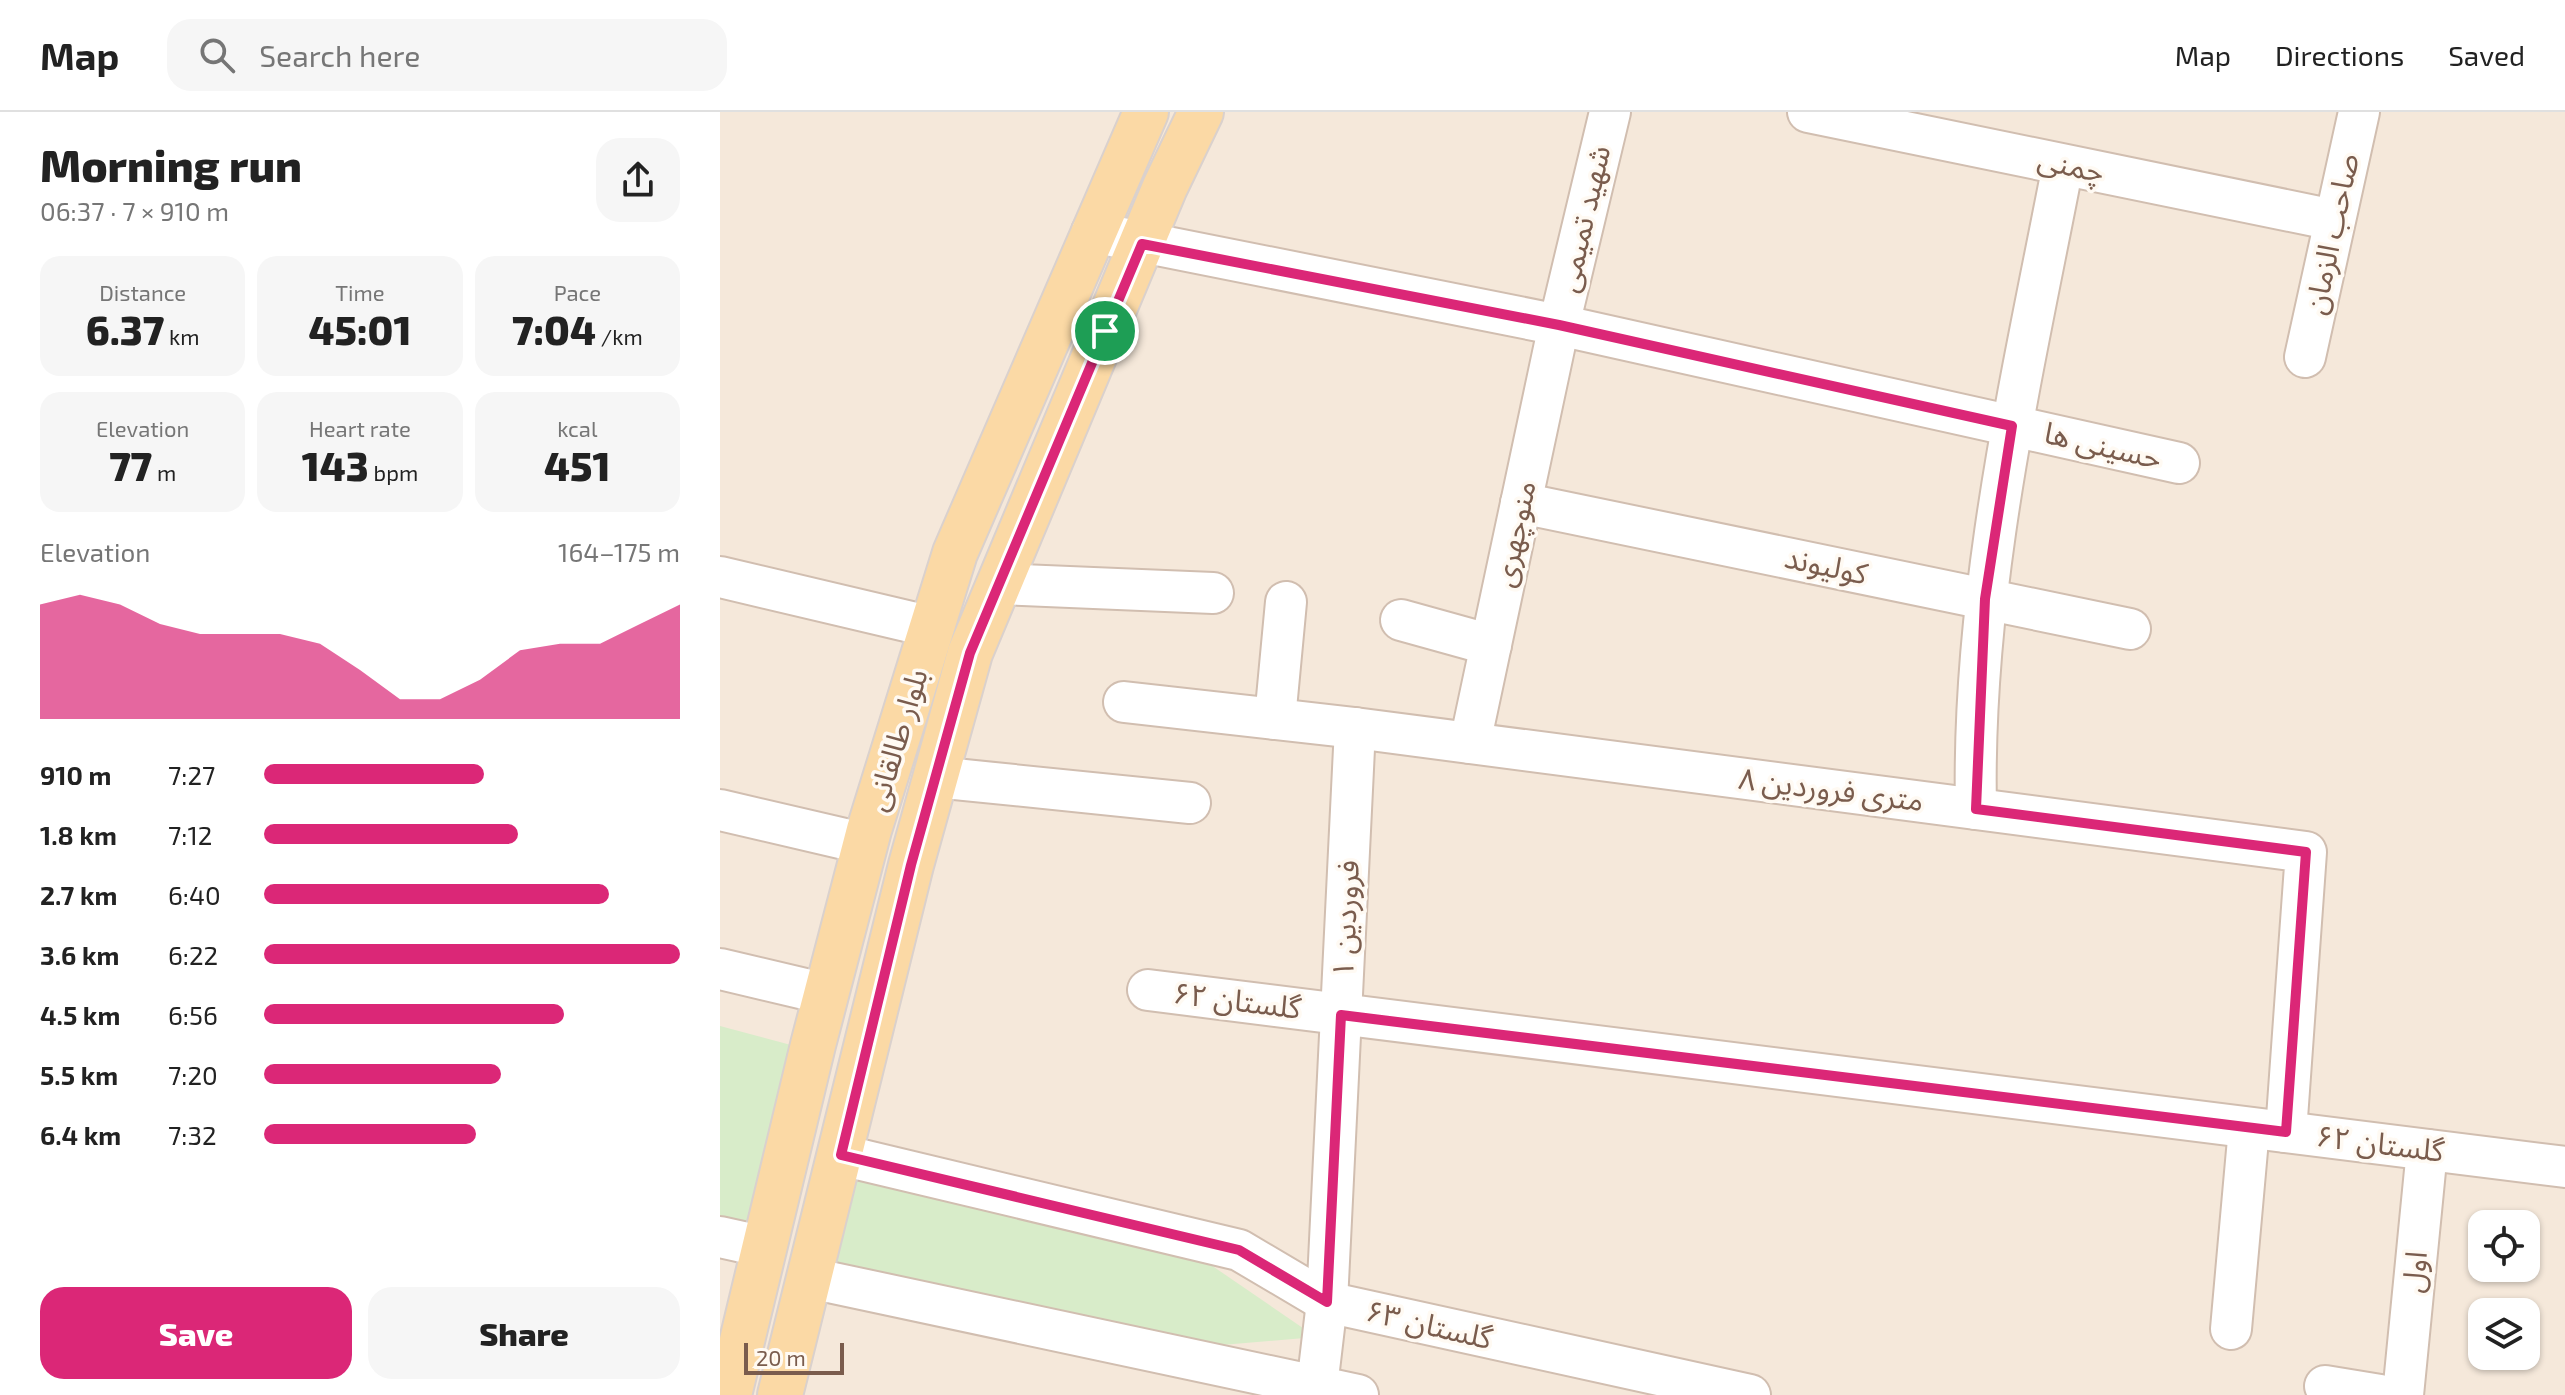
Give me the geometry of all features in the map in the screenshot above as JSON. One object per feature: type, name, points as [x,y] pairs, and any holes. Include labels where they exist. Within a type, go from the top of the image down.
[{"type":"main road","name":"بلوار طالقانی","points":[[729,1395],[734,1323],[765,1247],[866,844],[955,553],[1146,112]]},
{"type":"main road","name":"بلوار طالقانی","points":[[780,1395],[935,777],[970,653],[1142,244],[1201,112]]},
{"type":"street","name":"شهید تمیمی","points":[[1559,325],[1610,112]]},
{"type":"street","name":"چمنی","points":[[1808,112],[2334,220]]},
{"type":"street","name":"صاحب الزمان","points":[[2305,357],[2359,112]]},
{"type":"street","points":[[1976,809],[1985,599],[2012,426],[2063,165]]},
{"type":"street","name":"حسینی ها","points":[[1092,232],[1559,325],[2179,463]]},
{"type":"street","name":"منوچهری","points":[[1470,743],[1559,325]]},
{"type":"street","name":"کولیوند","points":[[1521,503],[2130,629]]},
{"type":"street","points":[[720,577],[932,627]]},
{"type":"street","points":[[998,584],[1213,593]]},
{"type":"street","points":[[1275,719],[1286,602]]},
{"type":"street","points":[[1401,620],[1491,645]]},
{"type":"street","name":"۸ متری فروردین","points":[[1124,702],[1355,728],[2306,852],[2268,1130]]},
{"type":"street","name":"فروردین ۱","points":[[1316,1392],[1327,1302],[1355,728]]},
{"type":"street","points":[[935,777],[1190,803]]},
{"type":"street","points":[[720,810],[866,844]]},
{"type":"street","points":[[720,969],[826,994]]},
{"type":"street","name":"گلستان ۶۲","points":[[1148,990],[2565,1167]]},
{"type":"street","points":[[2231,1329],[2268,1130]]},
{"type":"street","name":"اول","points":[[2403,1395],[2427,1150]]},
{"type":"street","name":"گلستان ۶۳","points":[[841,1155],[1239,1250],[1327,1302],[1750,1395]]},
{"type":"street","points":[[720,1237],[765,1247]]},
{"type":"street","points":[[810,1278],[1316,1392],[1358,1395]]},
{"type":"street","points":[[2325,1386],[2380,1395]]},
{"type":"shaded area","points":[[720,112],[2565,112],[2565,1395],[720,1395]]},
{"type":"green space","points":[[720,1026],[791,1045],[746,1234],[720,1228]]},
{"type":"green space","points":[[853,1174],[1211,1265],[1316,1337],[1198,1347],[831,1264]]},
{"type":"route","points":[[1142,244],[1559,325],[2012,426],[1985,599],[1976,809],[2306,852],[2286,1132],[1341,1015],[1327,1302],[1239,1250],[841,1155],[911,865],[970,653],[1105,331],[1142,244]]}]
